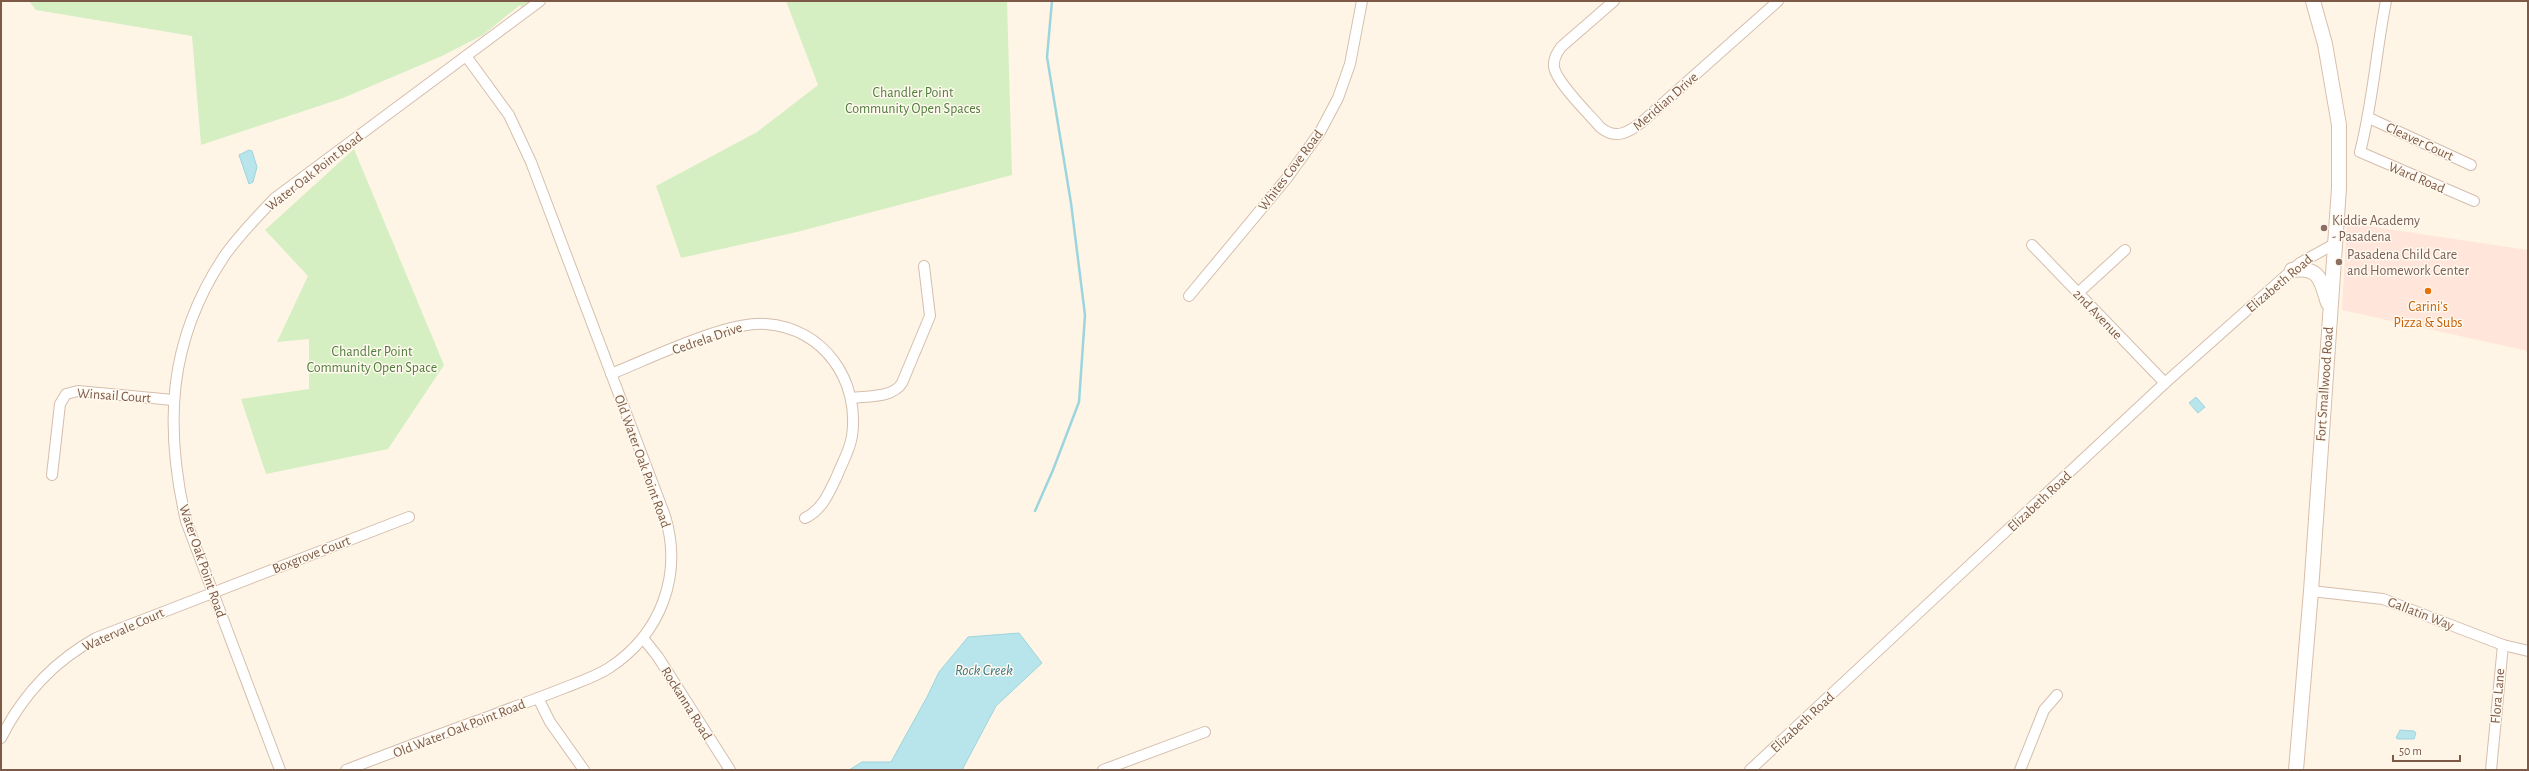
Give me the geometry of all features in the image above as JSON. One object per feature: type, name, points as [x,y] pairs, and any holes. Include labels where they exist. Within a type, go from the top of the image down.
[{"type":"main road","name":"Fort Smallwood Road","points":[[2296,770],[2311,591],[2330,308],[2336,243],[2339,125],[2325,44],[2312,1]]},
{"type":"main road","points":[[2292,270],[2305,268],[2314,271],[2320,280],[2330,308]]},
{"type":"street","name":"Water Oak Point Road","points":[[280,770],[186,520],[176,477],[172,438],[173,400],[180,360],[201,299],[224,256],[251,223],[275,198],[540,1]]},
{"type":"street","name":"Whites Cove Road","points":[[1189,296],[1291,172],[1320,132],[1338,98],[1350,64],[1362,1]]},
{"type":"street","name":"Meridian Drive","points":[[1614,1],[1561,47],[1556,53],[1554,68],[1558,78],[1600,127],[1607,132],[1616,135],[1625,133],[1642,122],[1778,1]]},
{"type":"street","points":[[2369,118],[2378,40],[2386,1]]},
{"type":"street","name":"Old Water Oak Point Road","points":[[346,770],[368,766],[603,672],[630,651],[643,638],[664,604],[668,592],[671,564],[669,530],[611,374],[520,133],[496,96],[466,56]]},
{"type":"street","name":"Ward Road","points":[[2369,118],[2360,152],[2474,201]]},
{"type":"street","name":"Cleaver Court","points":[[2369,118],[2472,165]]},
{"type":"street","name":"Elizabeth Road","points":[[1750,770],[2164,383],[2307,257],[2336,243]]},
{"type":"street","name":"2nd Avenue","points":[[2032,245],[2164,383]]},
{"type":"street","points":[[2078,293],[2125,250]]},
{"type":"street","points":[[852,398],[890,393],[899,388],[902,383],[930,316],[924,266]]},
{"type":"street","name":"Cedrela Drive","points":[[611,374],[723,330],[752,324],[766,324],[794,330],[817,343],[838,366],[852,398],[853,427],[848,450],[823,502],[813,514],[805,518]]},
{"type":"street","name":"Winsail Court","points":[[52,475],[60,404],[66,394],[78,391],[173,400]]},
{"type":"street","name":"Boxgrove Court","points":[[213,592],[409,517]]},
{"type":"street","name":"Gallatin Way","points":[[2311,591],[2383,599],[2503,645],[2528,651]]},
{"type":"street","name":"Watervale Court","points":[[1,738],[27,694],[65,657],[116,628],[213,592]]},
{"type":"street","name":"Rockanna Road","points":[[643,638],[658,657],[730,770]]},
{"type":"street","name":"Flora Lane","points":[[2491,770],[2503,645]]},
{"type":"street","points":[[2020,770],[2044,710],[2057,695]]},
{"type":"street","points":[[538,698],[550,722],[584,770]]},
{"type":"street","points":[[1103,770],[1205,732]]},
{"type":"shaded area","points":[[2347,223],[2528,250],[2528,351],[2342,310]]},
{"type":"green space","points":[[29,1],[540,1],[524,12],[520,5],[483,35],[442,56],[343,98],[201,145],[192,36],[36,10]]},
{"type":"green space","name":"Chandler Point Community Open Spaces","points":[[786,1],[1007,1],[1012,175],[797,232],[681,258],[656,186],[757,132],[818,85]]},
{"type":"green space","name":"Chandler Point Community Open Space","points":[[354,149],[444,365],[388,449],[266,474],[241,399],[309,389],[309,339],[277,342],[308,276],[265,230]]},
{"type":"water","points":[[249,150],[252,151],[257,167],[253,182],[249,184],[239,155]]},
{"type":"water","points":[[2196,397],[2205,407],[2198,413],[2189,403]]},
{"type":"water","name":"Rock Creek","points":[[1019,633],[1042,663],[996,706],[962,770],[849,770],[862,762],[891,762],[939,672],[968,637]]},
{"type":"water","points":[[2400,730],[2414,731],[2416,733],[2414,739],[2396,738]]},
{"type":"waterway","points":[[1035,511],[1053,470],[1079,402],[1085,315],[1071,203],[1047,57],[1052,1]]},
{"type":"place","name":"Kiddie Academy - Pasadena","points":[[2324,228]]},
{"type":"place","name":"Pasadena Child Care and Homework Center","points":[[2339,262]]},
{"type":"place","name":"Carini's Pizza & Subs","points":[[2428,291]]}]
